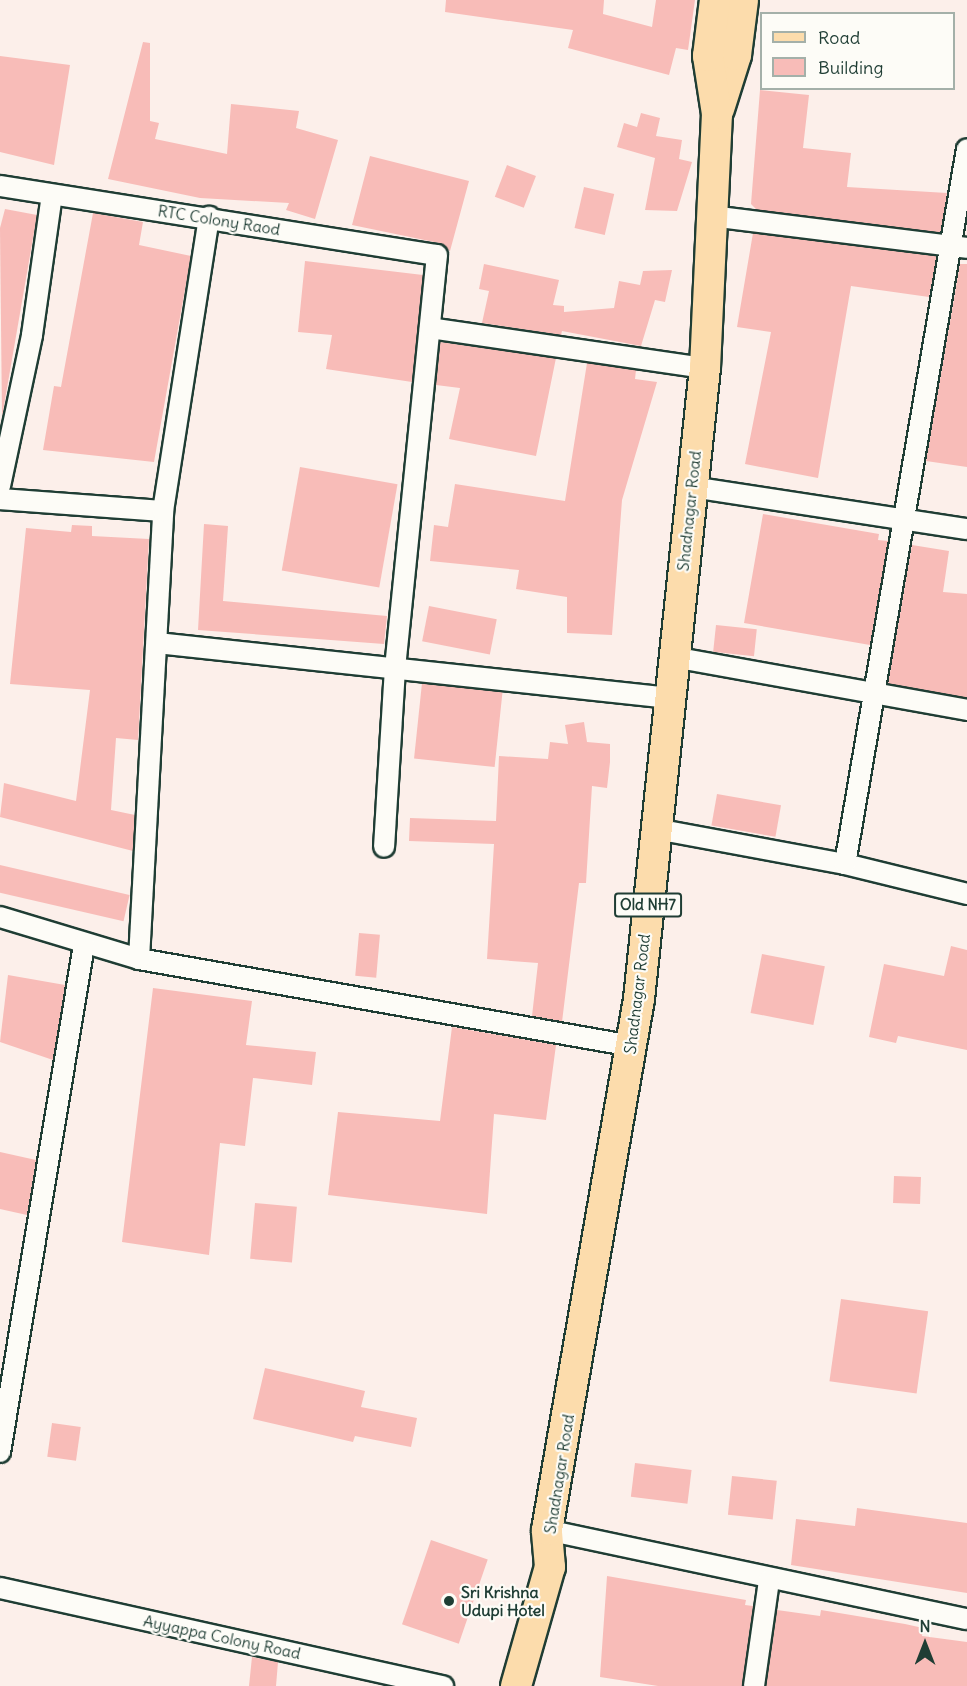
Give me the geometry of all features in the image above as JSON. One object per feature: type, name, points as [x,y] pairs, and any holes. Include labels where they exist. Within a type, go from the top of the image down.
[{"type":"main road","name":"Shadnagar Road","points":[[516,1686],[550,1567],[548,1530],[631,1046],[705,368],[717,114],[708,57],[715,0]]},
{"type":"main road","name":"Shadnagar Road","points":[[717,114],[736,55],[743,0]]},
{"type":"street","points":[[845,864],[904,515],[958,246],[967,149]]},
{"type":"street","name":"RTC Colony Raod","points":[[0,186],[209,217],[437,255],[430,328]]},
{"type":"street","points":[[0,486],[32,335],[52,195]]},
{"type":"street","points":[[711,216],[958,246]]},
{"type":"street","points":[[139,959],[163,511],[209,217]]},
{"type":"street","points":[[384,848],[395,668],[430,328],[705,368]]},
{"type":"street","points":[[691,487],[904,515],[967,529]]},
{"type":"street","points":[[0,499],[163,511]]},
{"type":"street","points":[[157,643],[670,698]]},
{"type":"street","points":[[674,657],[967,710]]},
{"type":"street","points":[[656,829],[845,864],[967,894]]},
{"type":"street","points":[[0,917],[84,945],[139,959],[631,1046]]},
{"type":"street","points":[[0,1452],[84,945]]},
{"type":"street","points":[[548,1530],[768,1580],[967,1619]]},
{"type":"street","points":[[754,1686],[768,1580]]},
{"type":"street","name":"Ayyappa Colony Road","points":[[0,1588],[443,1686]]},
{"type":"building","points":[[446,0],[604,0],[603,14],[652,27],[656,0],[695,0],[688,50],[676,48],[669,75],[568,48],[573,30],[445,12]]},
{"type":"building","points":[[143,42],[150,43],[150,121],[159,123],[155,139],[227,154],[231,104],[299,111],[296,128],[338,140],[315,219],[286,210],[289,203],[200,198],[108,179]]},
{"type":"building","points":[[0,56],[70,65],[54,165],[0,152]]},
{"type":"building","points":[[760,90],[809,95],[803,148],[851,153],[847,187],[947,193],[941,233],[757,210],[751,204]]},
{"type":"building","points":[[641,113],[660,118],[656,136],[682,140],[679,159],[692,162],[677,211],[645,210],[655,158],[617,147],[624,123],[637,127]]},
{"type":"building","points":[[370,156],[469,181],[450,251],[439,243],[352,225]]},
{"type":"building","points":[[507,165],[536,176],[524,208],[495,197]]},
{"type":"building","points":[[584,187],[614,194],[605,235],[575,228]]},
{"type":"building","points":[[5,209],[37,215],[2,417],[0,228]]},
{"type":"building","points":[[93,213],[143,222],[139,245],[191,256],[154,462],[43,450],[54,386],[61,387]]},
{"type":"building","points":[[753,233],[937,256],[929,297],[851,286],[818,478],[745,464],[771,332],[737,327]]},
{"type":"building","points":[[305,261],[423,275],[412,382],[326,369],[332,335],[298,332]]},
{"type":"building","points":[[484,264],[559,280],[553,305],[564,306],[564,312],[614,308],[619,281],[640,285],[643,271],[672,270],[665,302],[655,300],[641,346],[562,331],[561,335],[482,323],[489,291],[479,289]]},
{"type":"building","points":[[960,264],[967,264],[967,467],[926,461]]},
{"type":"building","points":[[440,342],[556,358],[536,456],[449,439],[460,388],[436,385]]},
{"type":"building","points":[[587,363],[636,370],[635,379],[657,382],[622,500],[612,635],[567,633],[567,597],[516,589],[519,570],[430,561],[434,525],[448,527],[455,484],[565,501]]},
{"type":"building","points":[[300,467],[397,484],[379,588],[282,570]]},
{"type":"building","points":[[763,514],[879,534],[878,540],[888,541],[870,645],[744,623]]},
{"type":"building","points":[[204,524],[228,526],[223,601],[387,616],[384,644],[198,630]]},
{"type":"building","points":[[72,525],[92,526],[92,536],[149,539],[138,740],[116,738],[111,810],[135,815],[133,851],[0,817],[4,783],[76,801],[90,690],[10,684],[26,528],[71,532]]},
{"type":"building","points":[[912,545],[949,551],[943,592],[967,594],[967,698],[888,684]]},
{"type":"building","points":[[429,606],[497,619],[490,655],[422,641]]},
{"type":"building","points":[[716,625],[757,629],[754,656],[713,652]]},
{"type":"building","points":[[422,683],[503,691],[495,767],[414,759]]},
{"type":"building","points":[[584,722],[587,742],[610,744],[610,762],[607,788],[592,786],[586,883],[579,883],[562,1022],[532,1016],[538,963],[487,959],[494,844],[409,841],[410,818],[496,821],[499,756],[548,759],[550,742],[568,744],[565,725]]},
{"type":"building","points":[[717,794],[781,805],[775,837],[711,826]]},
{"type":"building","points":[[0,865],[130,895],[124,921],[0,893]]},
{"type":"building","points":[[359,933],[380,935],[376,978],[355,976]]},
{"type":"building","points":[[951,946],[967,950],[967,1050],[898,1036],[896,1043],[869,1037],[884,964],[944,976]]},
{"type":"building","points":[[762,954],[825,966],[813,1025],[751,1013]]},
{"type":"building","points":[[8,975],[65,985],[53,1060],[0,1042]]},
{"type":"building","points":[[153,988],[252,1001],[246,1045],[316,1052],[312,1085],[253,1078],[245,1146],[220,1143],[209,1255],[122,1242]]},
{"type":"building","points":[[452,1027],[556,1045],[546,1120],[494,1114],[487,1214],[328,1195],[338,1112],[440,1121]]},
{"type":"building","points":[[0,1152],[36,1160],[27,1215],[0,1209]]},
{"type":"building","points":[[894,1176],[921,1177],[920,1204],[893,1203]]},
{"type":"building","points":[[255,1203],[297,1207],[292,1262],[250,1259]]},
{"type":"building","points":[[841,1299],[928,1311],[917,1393],[829,1381]]},
{"type":"building","points":[[265,1368],[365,1391],[361,1407],[417,1418],[411,1447],[355,1436],[353,1442],[253,1419]]},
{"type":"building","points":[[52,1423],[81,1427],[76,1461],[47,1457]]},
{"type":"building","points":[[635,1463],[692,1470],[687,1504],[631,1497]]},
{"type":"building","points":[[732,1476],[777,1481],[773,1519],[728,1515]]},
{"type":"building","points":[[857,1508],[967,1523],[967,1593],[791,1565],[796,1519],[855,1526]]},
{"type":"building","points":[[431,1540],[488,1560],[459,1644],[402,1624]]},
{"type":"building","points":[[607,1576],[746,1600],[745,1605],[753,1606],[742,1686],[658,1686],[600,1677]]},
{"type":"building","points":[[777,1610],[820,1616],[821,1610],[905,1624],[923,1628],[922,1636],[967,1642],[967,1686],[766,1686]]},
{"type":"building","points":[[252,1657],[278,1662],[276,1686],[249,1686]]},
{"type":"place","name":"Sri Krishna Udupi Hotel","points":[[449,1601]]}]
